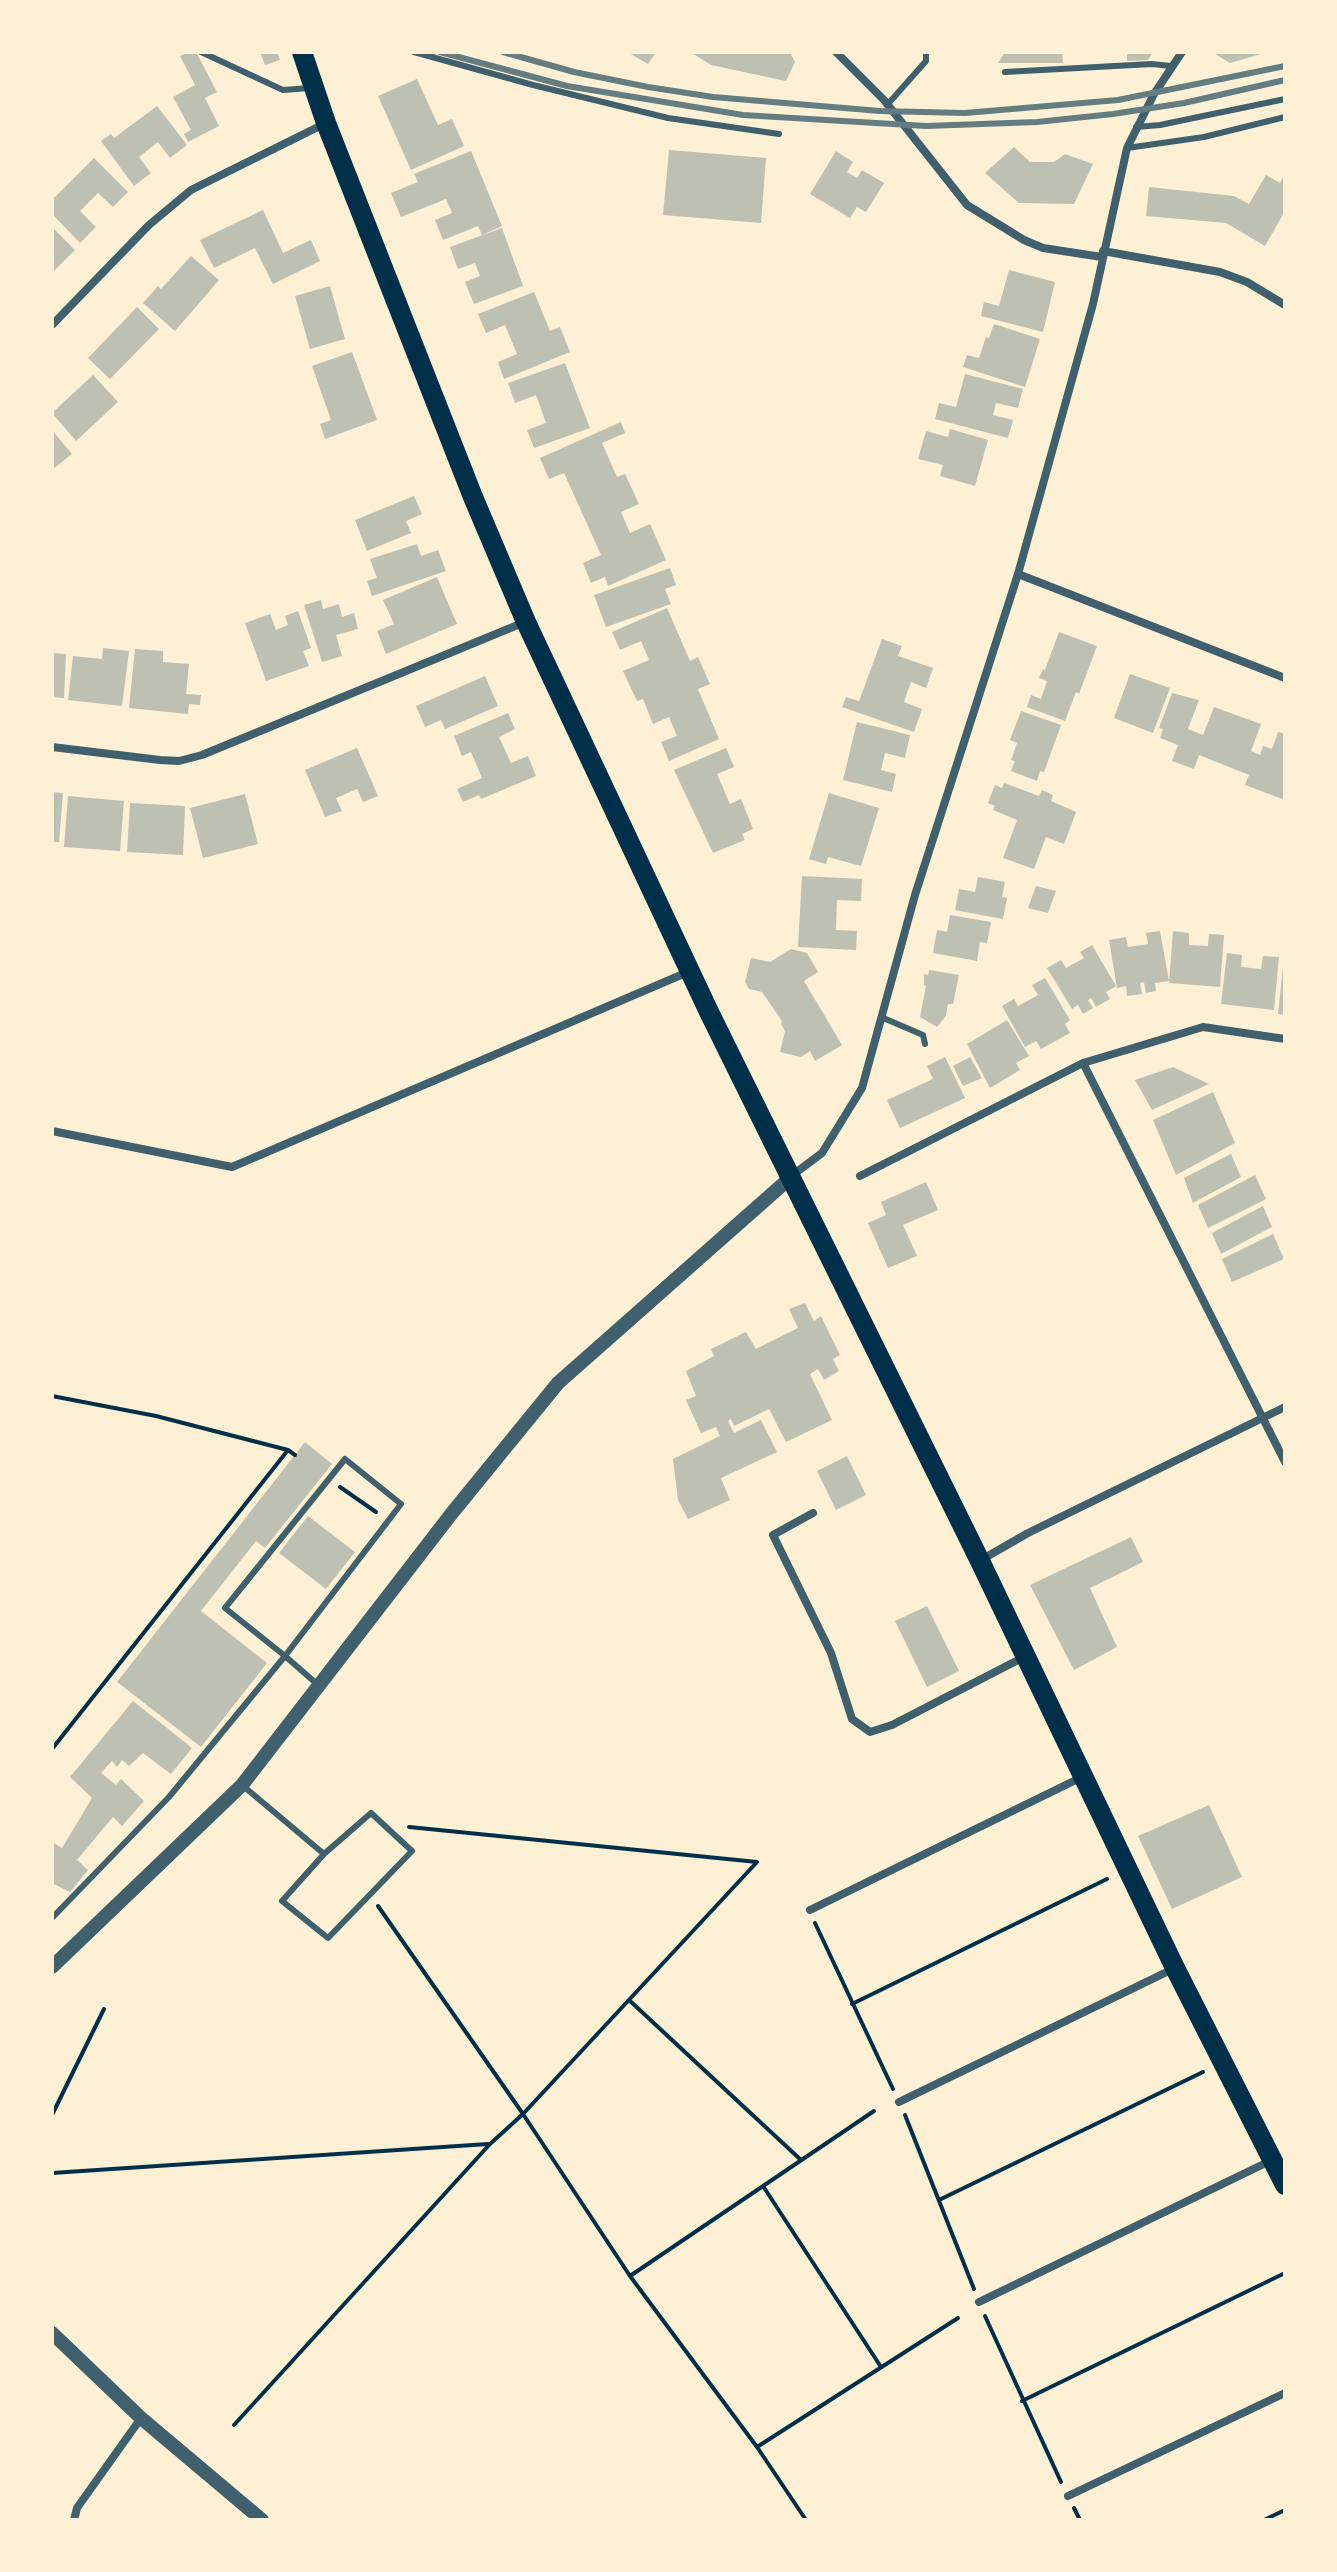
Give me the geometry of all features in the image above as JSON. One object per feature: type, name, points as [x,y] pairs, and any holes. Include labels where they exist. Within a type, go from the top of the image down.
[{"type":"main road","points":[[308,53],[313,88],[326,123],[467,483],[526,622],[689,971],[980,1561],[1175,1968],[1285,2185]]},
{"type":"street","points":[[836,52],[846,56],[888,104],[967,205],[1024,240],[1043,248],[1220,272],[1247,282],[1285,305]]},
{"type":"street","points":[[52,1967],[242,1785],[452,1513],[558,1383],[822,1153],[862,1088],[915,895],[1018,574],[1093,304],[1127,148],[1136,127],[1182,52]]},
{"type":"street","points":[[52,325],[149,225],[191,190],[326,123]]},
{"type":"street","points":[[1018,574],[1285,678]]},
{"type":"street","points":[[52,747],[160,760],[179,761],[202,755],[526,622]]},
{"type":"street","points":[[52,1131],[232,1167],[689,971]]},
{"type":"street","points":[[860,1176],[1083,1063],[1203,1027],[1285,1039]]},
{"type":"street","points":[[1083,1063],[1285,1462]]},
{"type":"street","points":[[980,1561],[1028,1533],[1285,1407]]},
{"type":"street","points":[[813,1513],[773,1535],[831,1653],[852,1719],[870,1732],[892,1725],[1025,1657]]},
{"type":"street","points":[[810,1910],[1083,1776]]},
{"type":"street","points":[[899,2102],[1175,1968]]},
{"type":"street","points":[[979,2302],[1273,2159]]},
{"type":"street","points":[[52,2333],[141,2418],[262,2520]]},
{"type":"street","points":[[1068,2496],[1285,2393]]},
{"type":"street","points":[[74,2520],[77,2508],[141,2418]]},
{"type":"lane","points":[[201,52],[283,90],[313,88]]},
{"type":"lane","points":[[414,52],[668,118],[779,134]]},
{"type":"lane","points":[[888,104],[926,61],[926,52]]},
{"type":"lane","points":[[1005,72],[1152,64],[1171,66]]},
{"type":"lane","points":[[1136,127],[1160,125],[1285,99]]},
{"type":"lane","points":[[1127,148],[1204,137],[1285,117]]},
{"type":"lane","points":[[881,1017],[923,1035],[925,1044]]},
{"type":"lane","points":[[52,1918],[169,1797],[285,1656],[401,1504],[345,1459],[225,1608],[285,1656],[320,1686]]},
{"type":"lane","points":[[242,1785],[324,1854]]},
{"type":"lane","points":[[371,1813],[383,1825],[412,1851],[328,1938],[282,1901],[324,1854],[371,1813]]},
{"type":"path","points":[[52,1396],[156,1416],[288,1450],[295,1455]]},
{"type":"path","points":[[52,1749],[288,1450]]},
{"type":"path","points":[[234,2425],[490,2144],[523,2114],[757,1862],[383,1825]]},
{"type":"path","points":[[852,2004],[1128,1869]]},
{"type":"path","points":[[370,1894],[523,2114],[630,2276],[757,2447],[806,2520]]},
{"type":"path","points":[[810,1910],[899,2102],[1022,2401],[1080,2520]]},
{"type":"path","points":[[629,2000],[801,2160]]},
{"type":"path","points":[[52,2115],[104,2009]]},
{"type":"path","points":[[939,2200],[1223,2062]]},
{"type":"path","points":[[630,2276],[874,2111]]},
{"type":"path","points":[[52,2173],[490,2144]]},
{"type":"path","points":[[763,2186],[881,2367]]},
{"type":"path","points":[[1022,2401],[1285,2273]]},
{"type":"path","points":[[757,2447],[958,2318]]},
{"type":"path","points":[[1264,2520],[1285,2510]]},
{"type":"building","points":[[196,52],[217,92],[205,98],[219,126],[188,142],[184,134],[191,130],[173,97],[195,85],[180,56]]},
{"type":"building","points":[[260,52],[277,52],[280,60],[265,65]]},
{"type":"building","points":[[627,52],[656,52],[648,64]]},
{"type":"building","points":[[690,52],[790,52],[795,62],[786,81],[711,65]]},
{"type":"building","points":[[1005,52],[1062,52],[1063,63],[998,63]]},
{"type":"building","points":[[1127,52],[1153,52],[1148,60],[1127,61]]},
{"type":"building","points":[[1212,52],[1257,52],[1261,54],[1230,63]]},
{"type":"building","points":[[417,79],[438,125],[452,119],[464,146],[411,170],[378,96]]},
{"type":"building","points":[[157,106],[187,145],[170,158],[158,142],[139,157],[151,173],[134,186],[101,141],[111,134],[114,138]]},
{"type":"building","points":[[1014,147],[1030,162],[1054,162],[1065,154],[1093,164],[1074,204],[1019,203],[985,173]]},
{"type":"building","points":[[669,150],[766,158],[761,223],[663,215]]},
{"type":"building","points":[[471,151],[502,226],[482,235],[478,226],[443,240],[435,220],[452,213],[446,199],[401,217],[391,193],[418,182],[414,174]]},
{"type":"building","points":[[836,151],[853,162],[847,172],[857,178],[862,170],[884,183],[866,212],[857,207],[850,218],[810,194]]},
{"type":"building","points":[[94,158],[128,192],[113,207],[98,193],[80,211],[96,227],[80,243],[52,214],[52,200]]},
{"type":"building","points":[[1285,173],[1285,211],[1265,246],[1226,223],[1146,216],[1149,187],[1234,196],[1249,204],[1266,175],[1280,183]]},
{"type":"building","points":[[263,210],[283,253],[311,240],[320,261],[273,284],[255,248],[214,268],[200,240]]},
{"type":"building","points":[[52,227],[75,250],[52,273]]},
{"type":"building","points":[[502,228],[523,286],[474,304],[465,282],[480,276],[475,263],[458,269],[450,247]]},
{"type":"building","points":[[191,256],[219,280],[175,331],[143,303],[158,286],[161,289]]},
{"type":"building","points":[[1009,270],[1055,282],[1043,332],[981,316],[984,302],[999,306]]},
{"type":"building","points":[[330,286],[345,339],[310,349],[295,296]]},
{"type":"building","points":[[534,292],[550,331],[560,327],[570,352],[504,379],[498,362],[517,354],[505,325],[486,333],[478,314]]},
{"type":"building","points":[[137,307],[159,329],[110,379],[88,358]]},
{"type":"building","points":[[994,324],[1040,339],[1025,387],[963,367],[967,355],[979,358]]},
{"type":"building","points":[[352,352],[377,420],[325,439],[320,424],[331,420],[312,366]]},
{"type":"building","points":[[565,363],[590,428],[534,448],[527,430],[546,423],[536,395],[515,403],[508,383]]},
{"type":"building","points":[[965,374],[1023,389],[1018,408],[996,403],[993,415],[1013,420],[1008,438],[935,419],[939,403],[956,407]]},
{"type":"building","points":[[93,375],[118,402],[76,441],[52,413]]},
{"type":"building","points":[[621,422],[625,433],[602,443],[617,477],[625,474],[639,504],[621,512],[630,533],[650,524],[666,560],[608,586],[605,577],[591,583],[583,563],[601,555],[564,473],[549,479],[540,458]]},
{"type":"building","points":[[950,429],[988,440],[975,486],[940,476],[943,465],[918,459],[926,431],[948,437]]},
{"type":"building","points":[[52,430],[72,454],[52,470]]},
{"type":"building","points":[[414,496],[422,514],[406,521],[411,533],[367,551],[355,520]]},
{"type":"building","points":[[417,544],[421,556],[438,550],[446,571],[372,596],[367,581],[377,578],[370,559]]},
{"type":"building","points":[[670,568],[676,585],[665,589],[671,604],[606,627],[594,595]]},
{"type":"building","points":[[437,577],[457,624],[386,654],[377,631],[394,624],[383,600]]},
{"type":"building","points":[[321,600],[323,609],[339,604],[342,617],[354,613],[358,629],[336,635],[342,656],[322,662],[304,605]]},
{"type":"building","points":[[667,608],[690,661],[698,657],[710,684],[698,689],[719,739],[669,761],[661,742],[677,736],[669,717],[653,724],[643,699],[637,701],[623,671],[649,660],[641,641],[620,650],[612,632]]},
{"type":"building","points":[[298,611],[311,648],[303,651],[309,666],[266,681],[245,623],[270,614],[276,630],[288,625],[285,616]]},
{"type":"building","points":[[1059,632],[1097,646],[1065,721],[1027,707],[1031,695],[1041,699],[1047,681],[1039,678]]},
{"type":"building","points":[[882,639],[902,646],[898,656],[933,668],[926,688],[911,682],[904,702],[922,709],[914,732],[842,707],[846,697],[859,701]]},
{"type":"building","points":[[103,648],[129,651],[122,706],[68,700],[73,656],[102,659]]},
{"type":"building","points":[[135,649],[163,651],[163,662],[189,664],[186,694],[201,695],[200,705],[189,704],[188,714],[129,708]]},
{"type":"building","points":[[52,653],[66,654],[64,698],[52,697]]},
{"type":"building","points":[[1130,674],[1170,688],[1153,733],[1114,718]]},
{"type":"building","points":[[485,676],[498,706],[445,729],[441,720],[425,727],[416,706]]},
{"type":"building","points":[[1172,693],[1199,700],[1188,729],[1203,735],[1214,707],[1261,724],[1251,751],[1260,755],[1263,746],[1272,749],[1278,732],[1285,734],[1285,800],[1245,785],[1249,775],[1199,755],[1194,769],[1172,761],[1178,745],[1160,738],[1163,729],[1159,728]]},
{"type":"building","points":[[1021,711],[1061,725],[1044,772],[1040,771],[1037,781],[1011,771],[1017,743],[1010,740]]},
{"type":"building","points":[[508,713],[515,729],[499,737],[511,763],[528,756],[536,776],[481,799],[479,795],[463,802],[457,789],[482,778],[471,752],[462,756],[454,736]]},
{"type":"building","points":[[857,722],[910,735],[905,758],[885,753],[881,770],[896,774],[892,792],[843,780]]},
{"type":"building","points":[[357,748],[378,796],[363,802],[357,789],[336,798],[342,811],[325,817],[305,770]]},
{"type":"building","points":[[726,748],[734,767],[717,774],[730,804],[741,799],[753,829],[742,834],[745,840],[713,853],[674,770]]},
{"type":"building","points":[[1004,783],[1039,796],[1042,790],[1053,795],[1051,801],[1076,812],[1064,844],[1046,837],[1034,869],[1003,858],[1017,820],[993,810],[995,806],[988,803],[995,785],[1002,788]]},
{"type":"building","points":[[52,792],[63,793],[59,842],[52,842]]},
{"type":"building","points":[[829,793],[879,808],[861,866],[828,857],[826,864],[809,859]]},
{"type":"building","points":[[245,794],[258,844],[203,858],[190,808]]},
{"type":"building","points":[[68,796],[124,801],[120,851],[64,847]]},
{"type":"building","points":[[130,803],[185,806],[183,855],[127,852]]},
{"type":"building","points":[[802,876],[862,879],[861,901],[837,900],[836,930],[857,931],[856,950],[798,947]]},
{"type":"building","points":[[978,877],[1005,882],[1002,897],[1007,898],[1003,919],[955,910],[959,889],[975,892]]},
{"type":"building","points":[[1036,886],[1056,891],[1048,913],[1028,908]]},
{"type":"building","points":[[950,915],[991,922],[987,943],[980,942],[977,961],[933,953],[937,930],[947,932]]},
{"type":"building","points":[[1160,931],[1169,981],[1155,983],[1156,991],[1146,993],[1144,982],[1140,983],[1142,994],[1127,996],[1126,986],[1117,988],[1109,940],[1126,937],[1128,947],[1148,944],[1146,933]]},
{"type":"building","points":[[1173,931],[1189,933],[1189,945],[1208,946],[1209,934],[1224,935],[1220,987],[1169,983]]},
{"type":"building","points":[[1092,945],[1116,986],[1106,992],[1110,999],[1096,1007],[1091,998],[1088,1000],[1093,1008],[1083,1014],[1078,1005],[1072,1009],[1047,968],[1061,960],[1066,968],[1084,958],[1080,952]]},
{"type":"building","points":[[791,949],[807,953],[818,972],[804,981],[842,1045],[815,1061],[810,1051],[801,1057],[780,1052],[785,1031],[782,1021],[762,992],[749,989],[745,982],[751,958],[770,962]]},
{"type":"building","points":[[1227,953],[1242,955],[1241,967],[1261,969],[1263,956],[1279,957],[1274,1010],[1221,1004]]},
{"type":"building","points":[[1285,967],[1285,1015],[1278,1014]]},
{"type":"building","points":[[929,970],[959,975],[953,1004],[948,1004],[946,1016],[937,1027],[920,1017],[926,986],[924,974],[928,975]]},
{"type":"building","points":[[1045,978],[1070,1020],[1065,1024],[1070,1033],[1041,1049],[1036,1041],[1025,1047],[1002,1006],[1014,999],[1018,1006],[1038,995],[1032,985]]},
{"type":"building","points":[[1007,1020],[1029,1056],[1016,1063],[1020,1070],[990,1088],[967,1044]]},
{"type":"building","points":[[945,1057],[965,1098],[900,1128],[887,1100],[933,1079],[927,1066]]},
{"type":"building","points":[[970,1057],[982,1078],[963,1086],[953,1066]]},
{"type":"building","points":[[1173,1067],[1209,1084],[1152,1110],[1135,1080]]},
{"type":"building","points":[[1213,1092],[1235,1143],[1176,1175],[1153,1120]]},
{"type":"building","points":[[1231,1154],[1241,1177],[1193,1203],[1184,1178]]},
{"type":"building","points":[[1255,1175],[1266,1199],[1208,1228],[1198,1205]]},
{"type":"building","points":[[926,1182],[938,1210],[903,1225],[917,1256],[888,1268],[868,1223],[886,1215],[881,1202]]},
{"type":"building","points":[[1263,1206],[1272,1227],[1221,1254],[1212,1233]]},
{"type":"building","points":[[1273,1234],[1284,1259],[1232,1282],[1222,1259]]},
{"type":"building","points":[[805,1303],[814,1321],[821,1316],[840,1355],[833,1359],[839,1371],[824,1380],[818,1369],[810,1374],[832,1420],[786,1442],[769,1409],[734,1426],[731,1419],[728,1421],[734,1433],[761,1420],[777,1452],[721,1478],[730,1500],[688,1519],[678,1500],[673,1459],[720,1436],[716,1427],[701,1433],[686,1400],[696,1396],[686,1371],[714,1356],[711,1349],[746,1332],[756,1349],[798,1328],[789,1309]]},
{"type":"building","points":[[305,1442],[332,1464],[265,1548],[256,1541],[201,1611],[267,1663],[201,1747],[117,1682]]},
{"type":"building","points":[[847,1456],[866,1495],[836,1510],[817,1471]]},
{"type":"building","points":[[308,1516],[355,1552],[326,1589],[279,1553]]},
{"type":"building","points":[[1131,1537],[1143,1562],[1090,1588],[1117,1647],[1074,1670],[1030,1585]]},
{"type":"building","points":[[927,1606],[959,1671],[927,1687],[895,1621]]},
{"type":"building","points":[[133,1701],[192,1748],[171,1774],[143,1753],[129,1766],[122,1760],[117,1767],[112,1761],[101,1773],[116,1785],[121,1779],[144,1801],[122,1826],[113,1817],[77,1860],[88,1870],[70,1892],[54,1884],[52,1886],[52,1842],[62,1848],[92,1798],[70,1777]]},
{"type":"building","points":[[1209,1805],[1242,1877],[1172,1909],[1138,1836]]},
{"type":"railway","points":[[440,52],[567,86],[743,115],[926,126],[1037,122],[1113,114],[1184,103],[1285,80]]},
{"type":"railway","points":[[503,52],[574,72],[713,97],[880,111],[965,113],[1118,100],[1285,66]]}]
